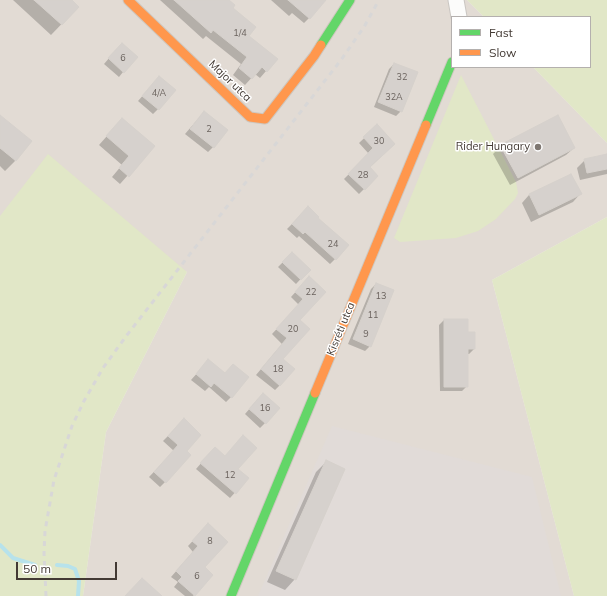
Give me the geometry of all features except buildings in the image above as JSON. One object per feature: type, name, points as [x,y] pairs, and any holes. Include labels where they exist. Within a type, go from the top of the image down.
[{"type":"street","name":"Major utca","points":[[130,1],[250,118],[265,119],[314,56],[350,0]]},
{"type":"street","points":[[456,0],[459,16]]},
{"type":"street","name":"Kisréti utca","points":[[231,596],[451,64]]},
{"type":"shaded area","points":[[0,0],[467,0],[483,16],[451,16],[451,68],[534,68],[607,143],[607,217],[492,280],[574,596],[83,596],[106,432],[187,272],[0,216]]},
{"type":"shaded area","points":[[332,426],[532,477],[561,596],[258,596]]},
{"type":"green space","points":[[467,0],[607,0],[607,143],[534,68],[591,68],[591,16],[483,16]]},
{"type":"green space","points":[[461,75],[516,182],[518,193],[515,199],[496,219],[478,231],[456,238],[400,242],[394,238]]},
{"type":"green space","points":[[48,154],[187,272],[106,432],[83,596],[0,596],[0,216]]},
{"type":"green space","points":[[607,217],[607,596],[574,596],[492,280]]},
{"type":"waterway","points":[[0,545],[13,558],[35,565]]},
{"type":"waterway","points":[[57,565],[68,566],[75,569],[79,581],[78,596]]},
{"type":"railway","points":[[46,596],[44,553],[45,531],[54,480],[72,426],[84,401],[103,368],[127,335],[341,60],[364,27],[379,0]]},
{"type":"traffic: fast","points":[[321,45],[350,0]]},
{"type":"traffic: fast","points":[[426,125],[451,64]]},
{"type":"traffic: fast","points":[[231,596],[315,393]]},
{"type":"traffic: slow","points":[[128,0],[250,117],[265,119],[321,45]]},
{"type":"traffic: slow","points":[[315,393],[426,125]]},
{"type":"place","name":"Rider Hungary","points":[[538,147]]}]
